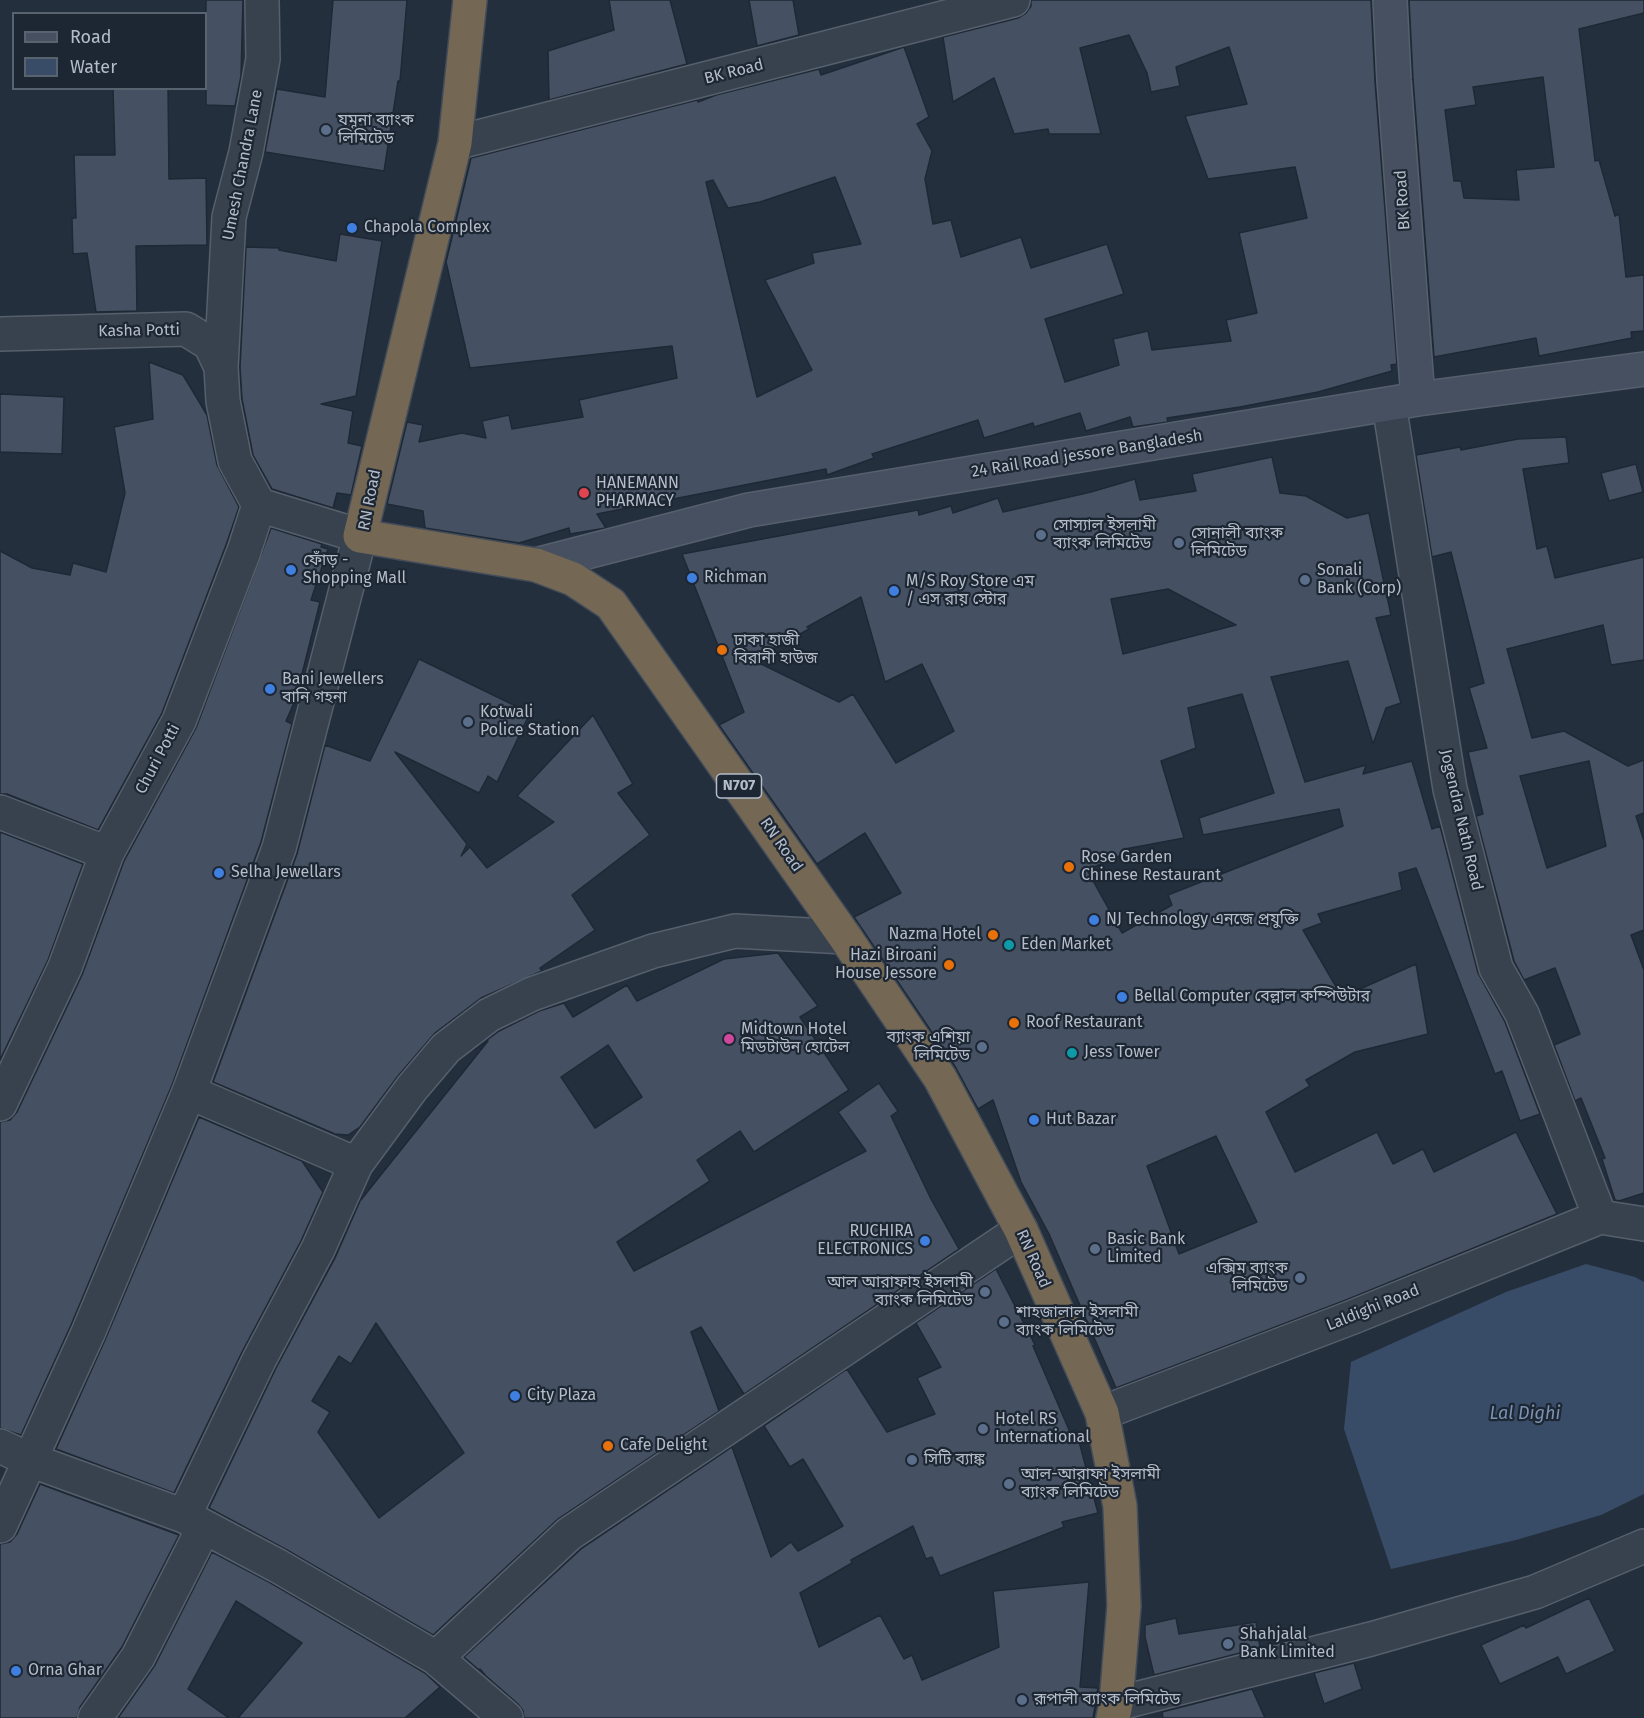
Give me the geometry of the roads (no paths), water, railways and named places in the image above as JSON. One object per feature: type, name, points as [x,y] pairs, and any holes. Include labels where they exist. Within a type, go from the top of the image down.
[{"type":"highway","name":"RN Road","points":[[470,0],[454,143],[360,536],[536,565],[573,579],[611,604],[845,937],[940,1078],[1021,1230],[1102,1413],[1120,1506],[1124,1606],[1115,1711]]},
{"type":"street","name":"Umesh Chandra Lane","points":[[221,367],[229,218],[246,152],[263,59],[262,0]]},
{"type":"street","name":"BK Road","points":[[454,143],[905,13],[1013,0]]},
{"type":"street","name":"BK Road","points":[[1390,0],[1404,402]]},
{"type":"street","name":"Kasha Potti","points":[[0,334],[186,329],[210,344],[221,367],[223,401],[235,461],[259,506]]},
{"type":"street","name":"24 Rail Road jessore Bangladesh","points":[[536,565],[749,510],[1404,402],[1644,369]]},
{"type":"street","name":"Jogendra Nath Road","points":[[1404,402],[1450,789],[1496,968],[1522,1014],[1600,1217]]},
{"type":"street","points":[[0,1526],[88,1333],[189,1092],[279,848],[360,536],[259,506]]},
{"type":"street","name":"Churi Potti","points":[[0,1104],[65,966],[107,853],[179,722],[259,506]]},
{"type":"street","points":[[0,812],[107,853]]},
{"type":"street","points":[[95,1718],[138,1657],[260,1360],[318,1249],[356,1164],[412,1088],[446,1048],[489,1015],[532,994],[653,951],[735,931],[845,937]]},
{"type":"street","points":[[189,1092],[356,1164]]},
{"type":"street","points":[[1600,1217],[1644,1224]]},
{"type":"street","name":"Laldighi Road","points":[[1102,1413],[1353,1317],[1600,1217]]},
{"type":"street","points":[[436,1658],[570,1534],[1021,1230]]},
{"type":"street","points":[[0,1446],[30,1460],[194,1522],[278,1566],[436,1658],[506,1718]]},
{"type":"street","points":[[1115,1711],[1535,1592],[1644,1546]]},
{"type":"water","name":"Lal Dighi","points":[[1586,1264],[1635,1277],[1644,1282],[1644,1494],[1601,1515],[1516,1540],[1391,1569],[1344,1429],[1351,1362],[1506,1292]]},
{"type":"place","name":"যমুনা ব্যাংক লিমিটেড","points":[[326,130]]},
{"type":"place","name":"Chapola Complex","points":[[352,228]]},
{"type":"place","name":"HANEMANN PHARMACY","points":[[584,493]]},
{"type":"place","name":"সোস্যাল ইসলামী ব্যাংক লিমিটেড","points":[[1041,535]]},
{"type":"place","name":"সোনালী ব্যাংক লিমিটেড","points":[[1179,543]]},
{"type":"place","name":"ফোঁড় - Shopping Mall","points":[[291,570]]},
{"type":"place","name":"Richman","points":[[692,578]]},
{"type":"place","name":"Sonali Bank (Corp)","points":[[1305,580]]},
{"type":"place","name":"M/S Roy Store এম / এস রায় স্টোর","points":[[894,591]]},
{"type":"place","name":"ঢাকা হাজী বিরানী হাউজ","points":[[722,650]]},
{"type":"place","name":"Bani Jewellers বানি গহনা","points":[[270,689]]},
{"type":"place","name":"Kotwali Police Station","points":[[468,722]]},
{"type":"place","name":"Rose Garden Chinese Restaurant","points":[[1069,867]]},
{"type":"place","name":"Selha Jewellars","points":[[219,873]]},
{"type":"place","name":"NJ Technology এনজে প্রযুক্তি","points":[[1094,920]]},
{"type":"place","name":"Nazma Hotel","points":[[993,935]]},
{"type":"place","name":"Eden Market","points":[[1009,945]]},
{"type":"place","name":"Hazi Biroani House Jessore","points":[[949,965]]},
{"type":"place","name":"Bellal Computer বেল্লাল কম্পিউটার","points":[[1122,997]]},
{"type":"place","name":"Roof Restaurant","points":[[1014,1023]]},
{"type":"place","name":"Midtown Hotel মিডটাউন হোটেল","points":[[729,1039]]},
{"type":"place","name":"ব্যাংক এশিয়া লিমিটেড","points":[[982,1047]]},
{"type":"place","name":"Jess Tower","points":[[1072,1053]]},
{"type":"place","name":"Hut Bazar","points":[[1034,1120]]},
{"type":"place","name":"RUCHIRA ELECTRONICS","points":[[925,1241]]},
{"type":"place","name":"Basic Bank Limited","points":[[1095,1249]]},
{"type":"place","name":"এক্সিম ব্যাংক লিমিটেড","points":[[1300,1278]]},
{"type":"place","name":"আল আরাফাহ ইসলামী ব্যাংক লিমিটেড","points":[[985,1292]]},
{"type":"place","name":"শাহজালাল ইসলামী ব্যাংক লিমিটেড","points":[[1004,1322]]},
{"type":"place","name":"City Plaza","points":[[515,1396]]},
{"type":"place","name":"Hotel RS International","points":[[983,1429]]},
{"type":"place","name":"Cafe Delight","points":[[608,1446]]},
{"type":"place","name":"সিটি ব্যাঙ্ক","points":[[912,1460]]},
{"type":"place","name":"আল-আরাফা ইসলামী ব্যাংক লিমিটেড","points":[[1009,1484]]},
{"type":"place","name":"Shahjalal Bank Limited","points":[[1228,1644]]},
{"type":"place","name":"Orna Ghar","points":[[16,1671]]},
{"type":"place","name":"রূপালী ব্যাংক লিমিটেড","points":[[1022,1700]]}]
